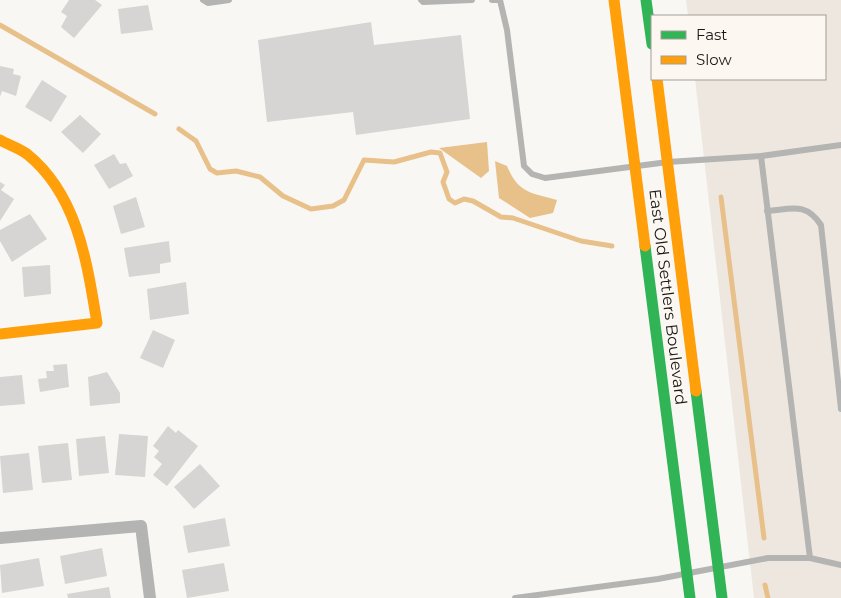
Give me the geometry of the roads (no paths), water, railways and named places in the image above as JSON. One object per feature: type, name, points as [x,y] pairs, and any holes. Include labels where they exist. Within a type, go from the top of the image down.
[{"type":"main road","name":"East Old Settlers Boulevard","points":[[614,0],[690,598]]},
{"type":"main road","points":[[646,0],[651,37]]},
{"type":"main road","name":"East Old Settlers Boulevard","points":[[657,80],[722,598]]},
{"type":"main road","points":[[0,140],[23,152],[40,166],[62,194],[75,218],[83,244],[97,323],[0,334]]},
{"type":"street","points":[[0,538],[141,526],[150,598]]},
{"type":"lane","points":[[203,0],[208,3],[228,0]]},
{"type":"lane","points":[[421,0],[423,2],[472,0]]},
{"type":"lane","points":[[492,0],[500,0],[506,30],[524,166],[532,174],[545,178],[634,168],[668,162],[761,156],[841,145]]},
{"type":"lane","points":[[761,156],[810,558]]},
{"type":"lane","points":[[768,211],[800,208],[813,214],[821,225],[841,409]]},
{"type":"lane","points":[[515,598],[555,595],[687,574],[718,566],[768,558],[810,558],[841,565]]},
{"type":"waterway","points":[[0,25],[155,114]]},
{"type":"waterway","points":[[179,129],[196,141],[210,169],[217,173],[236,171],[260,177],[283,196],[311,209],[333,206],[344,200],[364,160],[394,162],[431,152],[440,153],[447,172],[443,182],[449,199],[455,203],[464,199],[473,201],[501,217],[513,218],[581,241],[612,246]]},
{"type":"waterway","points":[[721,197],[764,538]]},
{"type":"waterway","points":[[765,585],[768,598]]}]
